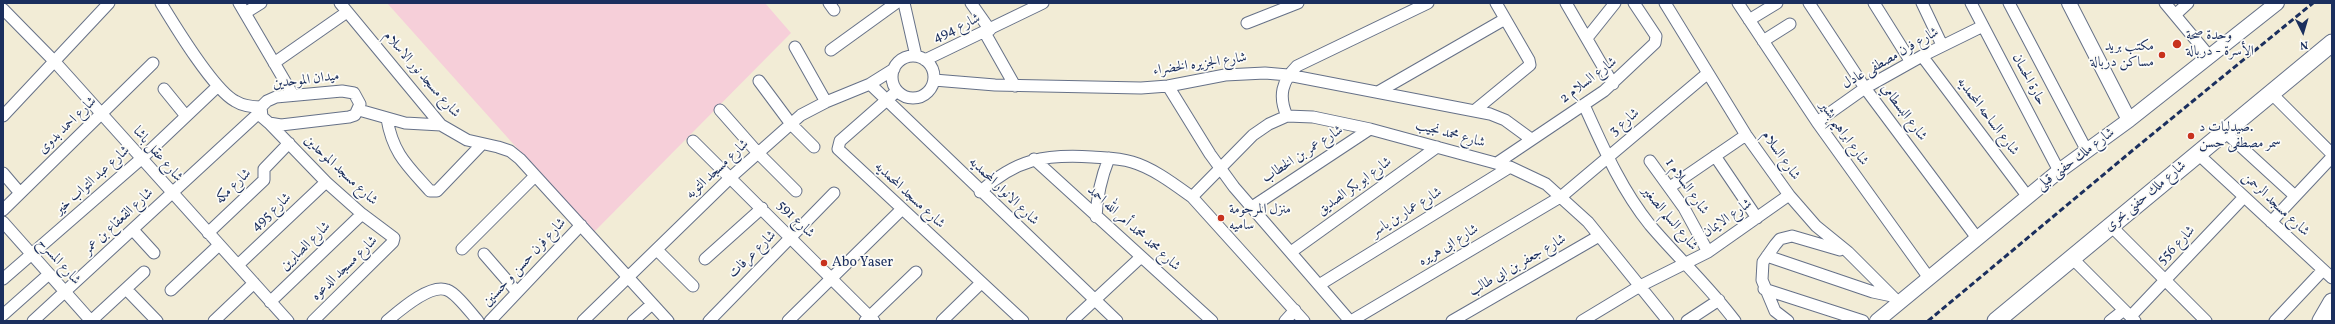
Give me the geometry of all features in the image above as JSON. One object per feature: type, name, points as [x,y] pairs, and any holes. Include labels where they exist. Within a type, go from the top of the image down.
[{"type":"main road","name":"شارع ملك حفنى بحرى","points":[[1996,321],[2332,43]]},
{"type":"main road","points":[[2321,321],[2332,302]]},
{"type":"street","points":[[161,3],[175,27],[218,86],[235,101],[250,108],[261,109],[265,121],[269,123],[281,125],[349,117],[359,110],[405,123],[441,125]]},
{"type":"street","points":[[239,3],[293,95]]},
{"type":"street","points":[[245,14],[261,3]]},
{"type":"street","points":[[831,50],[896,3]]},
{"type":"street","points":[[904,3],[920,58]]},
{"type":"street","points":[[970,3],[987,31],[1015,86]]},
{"type":"street","name":"شارع 494","points":[[920,58],[987,31],[1043,3]]},
{"type":"street","points":[[1247,23],[1298,3]]},
{"type":"street","points":[[1288,116],[1283,106],[1281,95],[1283,84],[1288,75],[1308,60],[1428,3]]},
{"type":"street","points":[[1474,110],[1530,65],[1529,60],[1496,3]]},
{"type":"street","points":[[1566,3],[1612,84]]},
{"type":"street","points":[[1587,38],[1615,3]]},
{"type":"street","name":"شارع السلام 2","points":[[1497,163],[1584,105],[1612,84],[1635,64],[1656,40],[1634,3]]},
{"type":"street","name":"شارع السلام","points":[[1665,3],[1746,135],[1789,195],[1816,226],[1848,252],[1896,299]]},
{"type":"street","name":"شارع ابراهيم بشير","points":[[1738,3],[1817,122],[1929,278]]},
{"type":"street","points":[[1749,20],[1777,3]]},
{"type":"street","name":"شارع البسطامي","points":[[1808,3],[1865,88],[1977,238]]},
{"type":"street","points":[[1874,3],[1911,62]]},
{"type":"street","points":[[1922,3],[1942,45]]},
{"type":"street","name":"حارة الحسان","points":[[1971,3],[2059,171]]},
{"type":"street","points":[[2009,3],[2087,151]]},
{"type":"street","points":[[2069,3],[2129,120]]},
{"type":"street","points":[[2165,3],[2210,56]]},
{"type":"street","points":[[2175,15],[2188,3]]},
{"type":"street","name":"شارع ملك حفنى قبلى","points":[[1877,321],[1896,299],[1929,278],[2059,171],[2129,120],[2277,3]]},
{"type":"street","points":[[3,116],[55,62],[106,4]]},
{"type":"street","points":[[274,63],[344,7]]},
{"type":"street","name":"شارع مسجد نور الاسلام","points":[[344,7],[441,125],[454,134],[482,144],[510,151],[581,225],[668,321]]},
{"type":"street","name":"شارع عقل باشا","points":[[3,9],[55,62],[171,194],[254,283],[281,318]]},
{"type":"street","points":[[1378,92],[1505,19]]},
{"type":"street","points":[[1763,41],[1790,24]]},
{"type":"street","name":"شارع فرن مصطفى عادل","points":[[1817,122],[1865,88],[1942,45],[1983,26]]},
{"type":"street","points":[[795,47],[826,102]]},
{"type":"street","name":"شارع الساحه المحمديه","points":[[1922,56],[2028,196]]},
{"type":"street","points":[[920,58],[931,65],[934,80],[931,89],[920,98],[905,97],[897,91],[892,77],[894,70],[900,61],[920,58]]},
{"type":"street","name":"شارع احمد بدوى","points":[[3,210],[153,64]]},
{"type":"street","name":"شارع مسجد التوبه","points":[[583,321],[730,178],[801,115],[826,102],[870,84],[894,70]]},
{"type":"street","name":"شارع الجزيره الخضراء","points":[[934,80],[1015,86],[1141,88],[1168,86],[1225,75],[1265,73],[1288,75],[1490,114],[1505,120],[1531,139]]},
{"type":"street","name":"شارع 3","points":[[1562,196],[1708,73]]},
{"type":"street","points":[[759,81],[791,124],[814,146]]},
{"type":"street","name":"شارع الانوار المحمديه","points":[[870,84],[980,192],[1117,321]]},
{"type":"street","name":"شارع عبد التواب خير","points":[[3,279],[140,159],[218,86]]},
{"type":"street","points":[[1168,86],[1220,168],[1351,321]]},
{"type":"street","points":[[164,89],[186,116]]},
{"type":"street","name":"ميدان الموحدين","points":[[261,109],[268,101],[276,97],[348,91],[358,98],[359,110]]},
{"type":"street","name":"شارع مسجد المحمديه","points":[[897,91],[840,141],[838,150],[901,210],[1023,321]]},
{"type":"street","points":[[2271,93],[2332,155],[2271,222]]},
{"type":"street","name":"شارع السلم الصغير","points":[[1584,105],[1620,181],[1646,219],[1719,300],[1734,321]]},
{"type":"street","name":"شارع القعقاع بن عمر","points":[[33,321],[133,230],[261,109]]},
{"type":"street","points":[[720,110],[758,154],[796,191]]},
{"type":"street","name":"شارع محمد نجيب","points":[[1192,197],[1252,135],[1269,124],[1288,116],[1313,116],[1370,129],[1510,166],[1546,184],[1562,196],[1599,236],[1668,321]]},
{"type":"street","points":[[387,119],[392,144],[398,154],[430,191],[434,192],[482,144]]},
{"type":"street","name":"شارع مسجد الموحدين","points":[[269,123],[326,182],[362,214],[393,236]]},
{"type":"street","name":"شارع عمر بن الخطاب","points":[[1252,207],[1370,129]]},
{"type":"street","points":[[2224,132],[2295,196]]},
{"type":"street","points":[[1670,187],[1746,135]]},
{"type":"street","name":"شارع 591","points":[[693,141],[792,238],[869,320]]},
{"type":"street","name":"شارع مكه","points":[[208,233],[264,180],[264,169],[289,143]]},
{"type":"street","name":"شارع ابو بكر الصديق","points":[[1291,252],[1437,147]]},
{"type":"street","name":"شارع مسجد الرحمن","points":[[2198,154],[2332,278]]},
{"type":"street","points":[[980,192],[996,178],[1014,166],[1034,159],[1054,156],[1109,158],[1132,162],[1173,183],[1192,197],[1304,321]]},
{"type":"street","points":[[1715,156],[1757,218]]},
{"type":"street","points":[[1096,217],[1097,197],[1101,177],[1109,158]]},
{"type":"street","name":"شارع محمد محمد أمر الله احمد","points":[[1034,159],[1212,321]]},
{"type":"street","name":"شارع السلام 1","points":[[1650,161],[1670,187],[1691,219],[1708,252]]},
{"type":"street","name":"شارع عمار بن ياسر","points":[[1319,284],[1510,166]]},
{"type":"street","points":[[3,173],[20,193]]},
{"type":"street","points":[[462,249],[535,176]]},
{"type":"street","name":"شارع 495","points":[[238,266],[326,182]]},
{"type":"street","name":"شارع عرفات","points":[[709,321],[792,238],[834,193]]},
{"type":"street","name":"شارع الايمان","points":[[1582,321],[1640,286],[1708,252],[1789,195]]},
{"type":"street","name":"شارع ابى هريره","points":[[1351,321],[1562,196]]},
{"type":"street","name":"شارع 556","points":[[2110,321],[2130,316],[2244,197]]},
{"type":"street","points":[[705,259],[762,208]]},
{"type":"street","points":[[788,321],[901,210]]},
{"type":"street","name":"شارع الصابرين","points":[[270,302],[362,214]]},
{"type":"street","name":"شارع المسرح","points":[[3,222],[91,321]]},
{"type":"street","name":"شارع فرن حسن و حسنين","points":[[490,321],[581,225]]},
{"type":"street","points":[[2111,226],[2206,321]]},
{"type":"street","points":[[133,230],[154,253]]},
{"type":"street","name":"شارع مسجد الدعوه","points":[[313,321],[393,242],[393,236]]},
{"type":"street","name":"شارع جعفر بن ابى طالب","points":[[1452,321],[1599,236]]},
{"type":"street","points":[[1788,321],[1775,311],[1764,289],[1761,271],[1763,262],[1780,239],[1792,236],[1848,252]]},
{"type":"street","points":[[171,290],[219,245]]},
{"type":"street","points":[[657,250],[693,286]]},
{"type":"street","points":[[484,254],[518,292]]},
{"type":"street","points":[[1767,256],[1896,299]]},
{"type":"street","points":[[1072,321],[1141,257]]},
{"type":"street","points":[[2072,258],[2130,316]]},
{"type":"street","points":[[2275,321],[2323,270]]},
{"type":"street","points":[[91,321],[144,272]]},
{"type":"street","points":[[869,320],[916,272]]},
{"type":"street","points":[[3,315],[49,274]]},
{"type":"street","points":[[214,321],[254,283]]},
{"type":"street","points":[[942,321],[981,283]]},
{"type":"street","points":[[126,288],[157,321]]},
{"type":"street","points":[[387,321],[416,299],[430,292],[446,289],[478,321]]},
{"type":"street","points":[[1764,289],[1863,321]]},
{"type":"street","points":[[1687,321],[1719,300]]},
{"type":"street","points":[[633,321],[652,304]]},
{"type":"street","points":[[1285,321],[1295,310]]},
{"type":"shaded area","points":[[387,3],[765,3],[791,33],[593,233]]},
{"type":"railway","points":[[1928,321],[2133,150],[2313,3]]},
{"type":"place","name":"وحدة صحة الأسرة - دربالة","points":[[2177,44]]},
{"type":"place","name":"مكتب بريد مساكن دربالة","points":[[2162,55]]},
{"type":"place","name":"صيدليات د. سمر مصطفى حسن","points":[[2191,136]]},
{"type":"place","name":"منزل المرحومة ساميه","points":[[1221,218]]},
{"type":"place","name":"Abo Yaser","points":[[824,263]]}]
